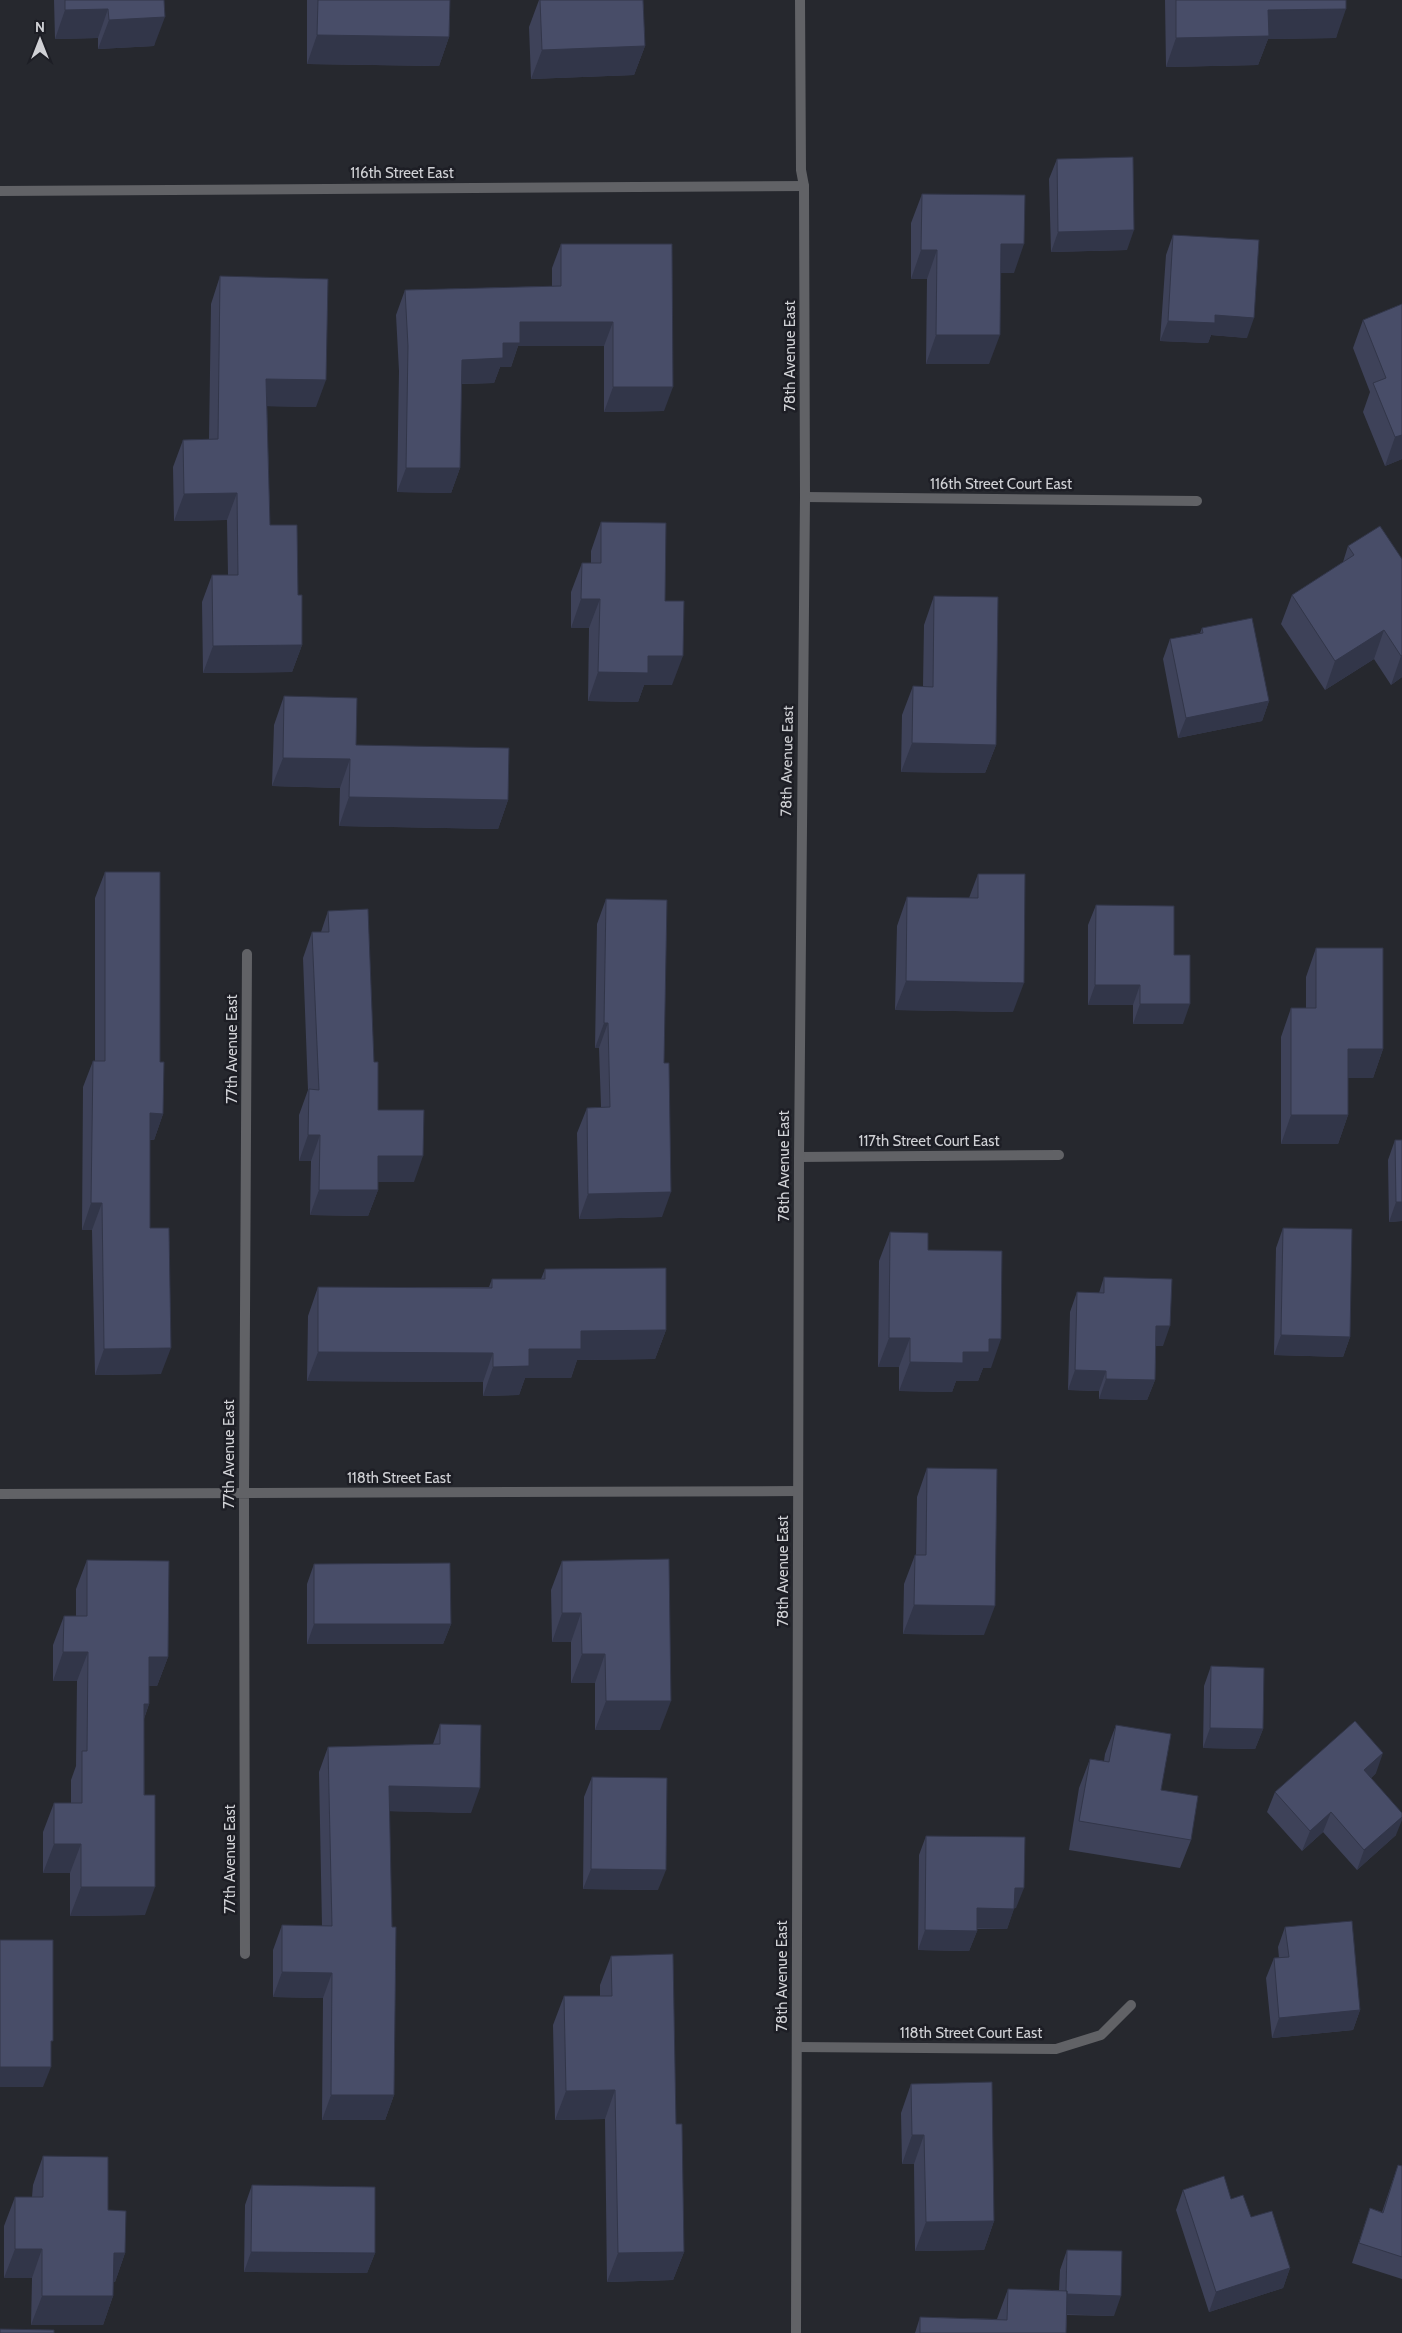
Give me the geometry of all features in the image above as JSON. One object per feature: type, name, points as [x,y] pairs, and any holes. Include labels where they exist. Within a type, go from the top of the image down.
[{"type":"street","name":"78th Avenue East","points":[[796,2333],[799,1156],[805,497],[804,186],[801,170],[800,0]]},
{"type":"street","name":"116th Street East","points":[[0,190],[804,186]]},
{"type":"street","name":"116th Street Court East","points":[[805,497],[1197,501]]},
{"type":"street","name":"77th Avenue East","points":[[245,1954],[244,1493],[247,954]]},
{"type":"street","name":"117th Street Court East","points":[[799,1156],[1059,1155]]},
{"type":"street","name":"118th Street East","points":[[0,1494],[798,1491]]},
{"type":"street","name":"118th Street Court East","points":[[797,2047],[1056,2049],[1101,2036],[1131,2005]]},
{"type":"building","points":[[65,0],[164,0],[165,17],[109,20],[108,9],[65,10]]},
{"type":"building","points":[[318,0],[450,0],[449,37],[317,35]]},
{"type":"building","points":[[540,0],[643,0],[645,46],[542,50]]},
{"type":"building","points":[[1176,0],[1346,0],[1346,9],[1268,10],[1269,36],[1176,38]]},
{"type":"building","points":[[1133,157],[1134,230],[1058,232],[1057,159]]},
{"type":"building","points":[[922,194],[1025,195],[1024,244],[1001,244],[1000,335],[936,335],[937,250],[921,250]]},
{"type":"building","points":[[1173,235],[1259,240],[1254,318],[1215,315],[1215,323],[1168,321]]},
{"type":"building","points":[[561,244],[672,244],[673,387],[613,387],[613,322],[520,322],[520,343],[503,343],[503,358],[462,360],[460,468],[406,468],[408,346],[405,290],[561,286]]},
{"type":"building","points":[[220,276],[328,279],[326,380],[266,379],[270,525],[297,525],[298,595],[302,595],[302,645],[213,646],[212,575],[238,575],[237,493],[184,494],[183,440],[218,439]]},
{"type":"building","points":[[1402,304],[1402,435],[1395,437],[1373,383],[1386,378],[1363,320]]},
{"type":"building","points":[[601,522],[666,523],[665,601],[684,601],[683,656],[648,656],[648,673],[598,672],[600,599],[581,599],[582,563],[601,563]]},
{"type":"building","points":[[1380,526],[1402,559],[1402,655],[1384,630],[1335,661],[1292,595],[1354,555],[1348,546]]},
{"type":"building","points":[[934,596],[998,597],[996,745],[912,743],[913,686],[933,687]]},
{"type":"building","points":[[1252,618],[1269,701],[1186,718],[1170,639],[1203,633],[1202,628]]},
{"type":"building","points":[[284,696],[357,698],[356,745],[509,748],[508,800],[349,797],[350,759],[283,758]]},
{"type":"building","points":[[105,872],[160,872],[160,1062],[164,1062],[163,1114],[150,1113],[150,1228],[169,1228],[171,1348],[104,1349],[102,1203],[91,1203],[93,1061],[105,1061]]},
{"type":"building","points":[[978,874],[1025,874],[1024,983],[906,981],[907,897],[978,898]]},
{"type":"building","points":[[606,899],[667,900],[664,1063],[669,1063],[671,1192],[588,1194],[587,1108],[610,1107],[608,1023],[604,1023]]},
{"type":"building","points":[[1096,905],[1174,906],[1174,955],[1190,955],[1190,1004],[1140,1004],[1140,985],[1095,985]]},
{"type":"building","points":[[368,909],[374,1062],[378,1062],[378,1110],[424,1110],[423,1156],[378,1156],[378,1190],[319,1190],[320,1135],[308,1135],[309,1089],[319,1090],[312,932],[329,932],[328,911]]},
{"type":"building","points":[[1316,948],[1383,948],[1383,1049],[1348,1049],[1348,1115],[1291,1115],[1291,1008],[1316,1008]]},
{"type":"building","points":[[1395,1140],[1402,1140],[1402,1202],[1396,1202]]},
{"type":"building","points":[[1283,1228],[1352,1229],[1350,1337],[1281,1335]]},
{"type":"building","points":[[890,1232],[928,1233],[928,1250],[1002,1251],[1001,1339],[989,1339],[989,1352],[963,1352],[963,1363],[910,1362],[910,1338],[889,1338]]},
{"type":"building","points":[[666,1268],[666,1330],[581,1331],[581,1349],[529,1349],[529,1366],[493,1367],[493,1353],[318,1352],[318,1287],[492,1288],[492,1279],[545,1279],[545,1269]]},
{"type":"building","points":[[1104,1277],[1172,1279],[1170,1326],[1156,1326],[1155,1380],[1106,1379],[1106,1371],[1075,1370],[1077,1292],[1104,1293]]},
{"type":"building","points":[[927,1468],[997,1469],[995,1606],[914,1605],[915,1555],[926,1555]]},
{"type":"building","points":[[669,1559],[671,1701],[606,1701],[605,1654],[582,1654],[581,1613],[562,1613],[562,1561]]},
{"type":"building","points":[[87,1560],[169,1561],[168,1657],[149,1657],[149,1704],[144,1704],[144,1795],[155,1795],[155,1887],[81,1887],[81,1844],[54,1844],[54,1803],[82,1803],[82,1751],[87,1751],[88,1652],[63,1652],[64,1616],[87,1616]]},
{"type":"building","points":[[450,1563],[451,1624],[314,1624],[314,1564]]},
{"type":"building","points":[[1211,1666],[1264,1668],[1263,1729],[1210,1728]]},
{"type":"building","points":[[1355,1721],[1383,1753],[1364,1770],[1402,1813],[1402,1817],[1364,1850],[1331,1812],[1310,1831],[1275,1792]]},
{"type":"building","points":[[440,1724],[481,1725],[480,1788],[389,1786],[392,1927],[396,1927],[394,2095],[331,2095],[332,1973],[282,1972],[282,1925],[332,1926],[328,1747],[440,1744]]},
{"type":"building","points":[[1116,1725],[1171,1734],[1161,1790],[1198,1796],[1191,1840],[1079,1821],[1090,1759],[1109,1762]]},
{"type":"building","points":[[592,1777],[667,1778],[666,1870],[591,1869]]},
{"type":"building","points":[[926,1836],[1025,1837],[1024,1888],[1015,1888],[1014,1909],[977,1908],[977,1931],[925,1930]]},
{"type":"building","points":[[1352,1921],[1360,2010],[1279,2018],[1274,1958],[1289,1957],[1285,1927]]},
{"type":"building","points":[[0,1940],[53,1940],[53,2041],[51,2041],[51,2067],[0,2067]]},
{"type":"building","points":[[673,1954],[676,2124],[682,2124],[684,2252],[618,2253],[615,2090],[566,2091],[564,1996],[612,1996],[611,1956]]},
{"type":"building","points":[[992,2082],[994,2221],[926,2222],[924,2135],[912,2135],[911,2084]]},
{"type":"building","points":[[43,2156],[108,2157],[108,2210],[126,2211],[125,2253],[114,2253],[113,2296],[42,2296],[42,2249],[15,2249],[15,2197],[43,2197]]},
{"type":"building","points":[[1398,2165],[1402,2166],[1402,2257],[1359,2243],[1370,2208],[1383,2213]]},
{"type":"building","points":[[1224,2176],[1231,2199],[1243,2195],[1251,2217],[1272,2211],[1290,2268],[1216,2292],[1183,2190]]},
{"type":"building","points":[[252,2185],[375,2187],[375,2253],[251,2252]]},
{"type":"building","points":[[1067,2250],[1122,2251],[1121,2296],[1067,2294]]},
{"type":"building","points":[[1008,2289],[1067,2291],[1066,2333],[920,2333],[920,2317],[1007,2320]]},
{"type":"building","points":[[0,2329],[54,2330],[54,2333],[0,2333]]}]
